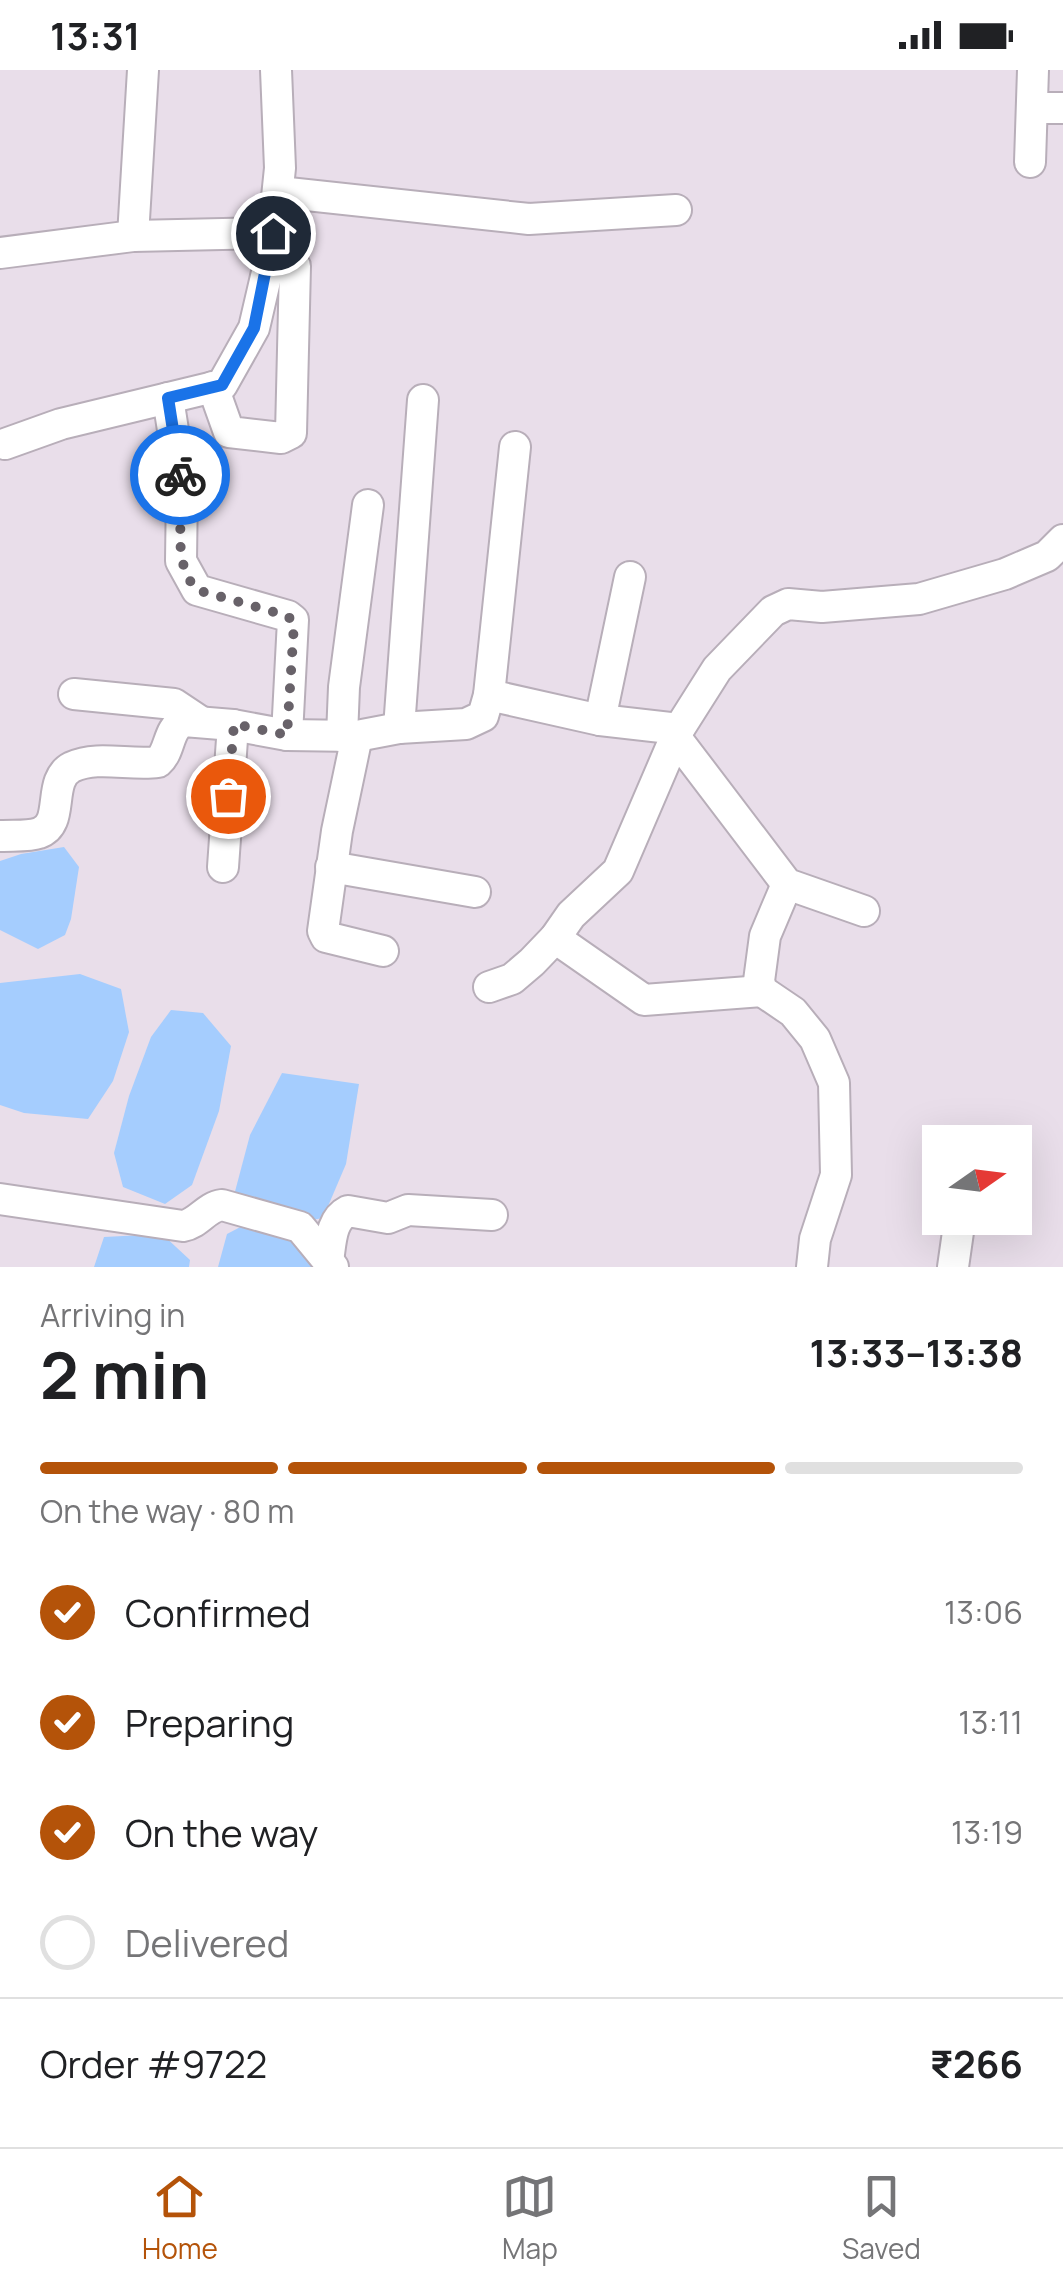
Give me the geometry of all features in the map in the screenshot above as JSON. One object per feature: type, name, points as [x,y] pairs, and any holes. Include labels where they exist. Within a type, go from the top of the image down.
[{"type":"street","points":[[134,236],[143,70]]},
{"type":"street","points":[[2,450],[61,424],[222,385],[254,328],[272,244],[279,192],[276,70]]},
{"type":"street","points":[[1030,162],[1033,70]]},
{"type":"street","points":[[1032,108],[1063,108]]},
{"type":"street","points":[[279,192],[529,218],[676,210]]},
{"type":"street","points":[[0,254],[134,236],[272,244],[296,266],[291,432],[281,438],[229,432],[214,387]]},
{"type":"street","points":[[168,398],[182,488],[182,560],[191,583],[197,590],[293,620],[287,735]]},
{"type":"street","points":[[398,728],[423,400]]},
{"type":"street","points":[[0,836],[42,833],[51,825],[59,780],[68,768],[90,762],[158,762],[166,756],[178,724],[234,724],[287,735],[349,736],[466,724],[483,716],[489,695],[515,447]]},
{"type":"street","points":[[368,505],[343,699],[349,736],[323,924],[326,937],[383,950]]},
{"type":"street","points":[[489,987],[512,978],[555,938],[570,915],[618,871],[677,734],[718,669],[773,610],[788,604],[822,607],[919,599],[1005,574],[1047,556],[1063,540]]},
{"type":"street","points":[[600,720],[630,577]]},
{"type":"street","points":[[74,694],[174,704],[201,722]]},
{"type":"street","points":[[489,695],[677,734],[786,884],[864,910]]},
{"type":"street","points":[[223,867],[234,724]]},
{"type":"street","points":[[331,867],[474,892]]},
{"type":"street","points":[[762,991],[759,981],[765,936],[786,884]]},
{"type":"street","points":[[555,938],[644,1000],[762,991],[793,1012],[816,1039],[834,1083],[836,1174],[814,1238],[812,1267]]},
{"type":"street","points":[[0,1198],[183,1226],[211,1207],[222,1205],[300,1228],[330,1264]]},
{"type":"street","points":[[330,1264],[334,1226],[339,1216],[348,1211],[388,1218],[408,1210],[492,1216]]},
{"type":"street","points":[[953,1267],[958,1235]]},
{"type":"water","points":[[64,847],[79,867],[71,919],[65,935],[38,949],[0,930],[0,861]]},
{"type":"water","points":[[80,974],[121,989],[129,1032],[113,1081],[88,1119],[24,1113],[0,1105],[0,983]]},
{"type":"water","points":[[171,1010],[203,1013],[231,1046],[219,1111],[192,1185],[165,1204],[123,1187],[114,1153],[129,1096],[151,1037]]},
{"type":"water","points":[[282,1073],[359,1084],[346,1164],[323,1218],[285,1225],[233,1199],[250,1135]]},
{"type":"water","points":[[248,1223],[304,1237],[312,1267],[218,1267],[227,1234]]},
{"type":"water","points":[[162,1234],[190,1260],[189,1267],[94,1267],[104,1237]]},
{"type":"way so far","points":[[180,475],[182,560],[191,583],[197,590],[288,616],[294,624],[287,735],[234,724],[228,796]]},
{"type":"route","points":[[180,475],[168,398],[222,385],[254,328],[273,233]]}]
